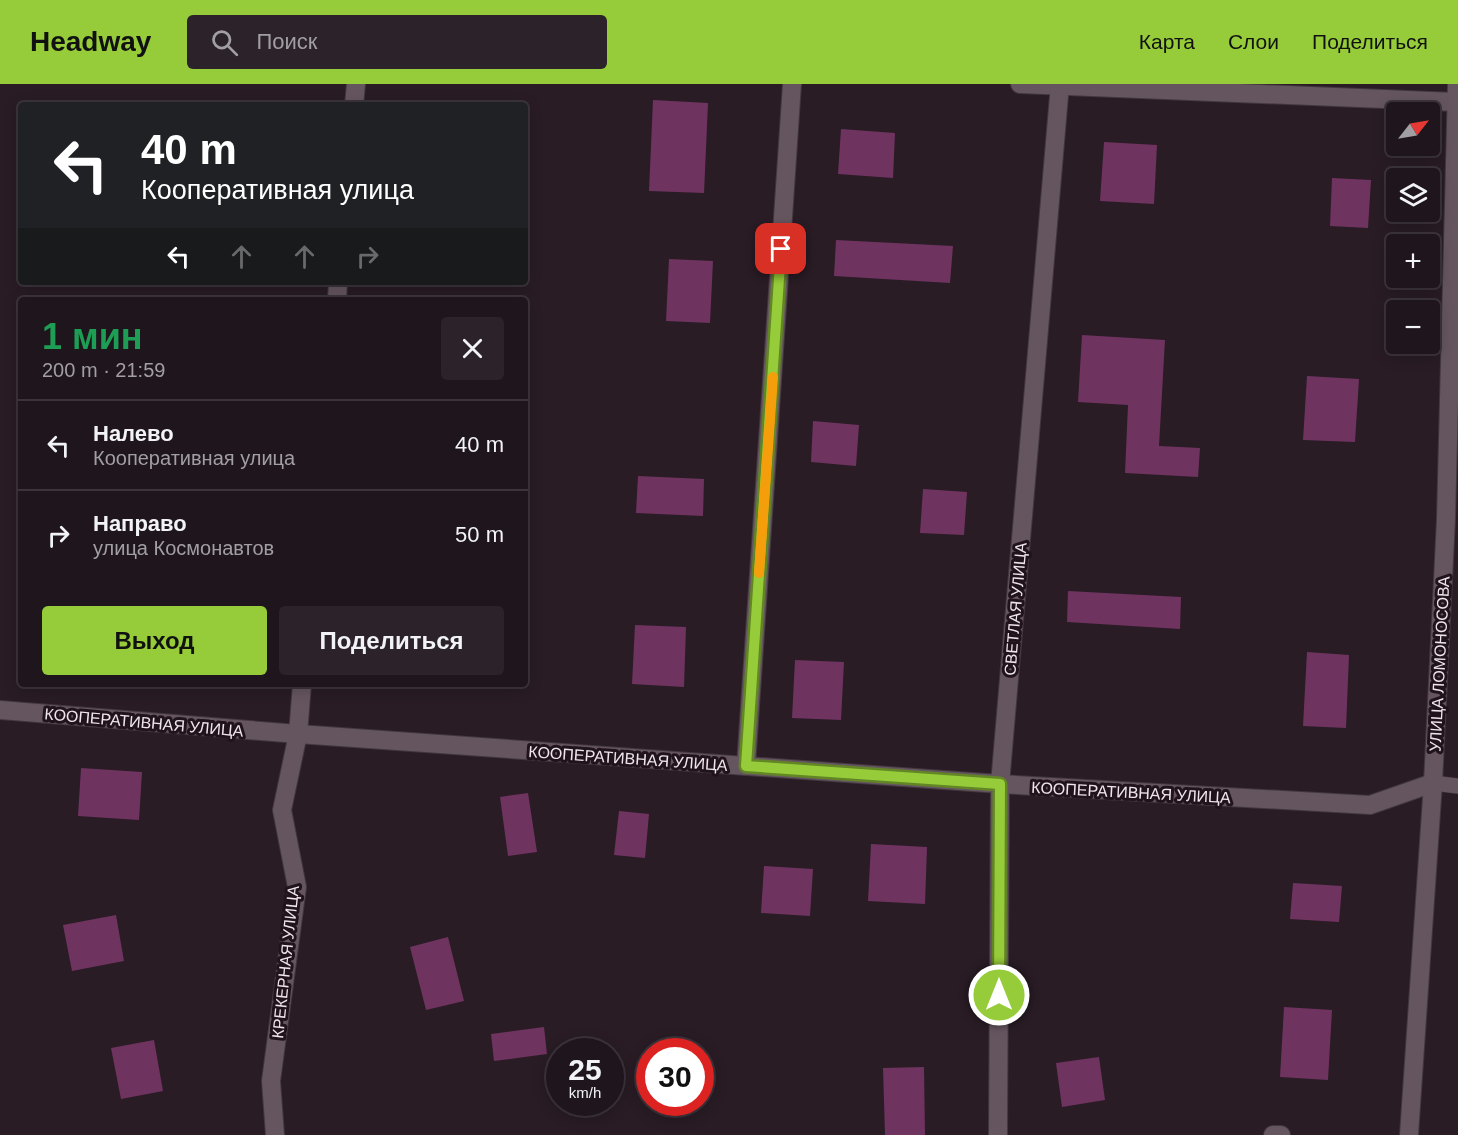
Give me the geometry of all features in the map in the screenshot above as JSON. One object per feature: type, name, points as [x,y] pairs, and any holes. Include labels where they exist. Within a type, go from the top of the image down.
[{"type":"street","points":[[354,102],[356,84]]},
{"type":"street","points":[[746,766],[792,84]]},
{"type":"street","points":[[1020,84],[1456,93]]},
{"type":"street","name":"СВЕТЛАЯ УЛИЦА","points":[[998,1135],[1000,784],[1060,85]]},
{"type":"street","name":"УЛИЦА ЛОМОНОСОВА","points":[[1409,1135],[1452,520],[1456,93]]},
{"type":"street","name":"КРЕКЕРНАЯ УЛИЦА","points":[[275,1135],[271,1081],[297,887],[282,810],[298,734],[302,687]]},
{"type":"street","name":"КООПЕРАТИВНАЯ УЛИЦА","points":[[0,710],[298,734],[1000,784],[1370,805],[1433,783]]},
{"type":"street","points":[[1273,1135],[1281,1135]]},
{"type":"lane","points":[[1433,783],[1458,786]]},
{"type":"building","points":[[653,100],[708,103],[704,193],[649,191]]},
{"type":"building","points":[[841,129],[895,133],[893,178],[838,174]]},
{"type":"building","points":[[1104,142],[1157,145],[1154,204],[1100,201]]},
{"type":"building","points":[[1332,178],[1371,180],[1368,228],[1330,226]]},
{"type":"building","points":[[836,240],[953,246],[950,283],[834,276]]},
{"type":"building","points":[[669,259],[713,261],[710,323],[666,321]]},
{"type":"building","points":[[1082,335],[1165,340],[1159,446],[1200,448],[1198,477],[1125,473],[1128,405],[1078,402]]},
{"type":"building","points":[[1307,376],[1359,379],[1355,442],[1303,440]]},
{"type":"building","points":[[813,421],[859,425],[856,466],[811,462]]},
{"type":"building","points":[[638,476],[704,479],[703,516],[636,513]]},
{"type":"building","points":[[923,489],[967,492],[964,535],[920,533]]},
{"type":"building","points":[[1068,591],[1181,597],[1180,629],[1067,622]]},
{"type":"building","points":[[635,625],[686,627],[684,687],[632,684]]},
{"type":"building","points":[[1307,652],[1349,655],[1346,728],[1303,726]]},
{"type":"building","points":[[795,660],[844,662],[841,720],[792,718]]},
{"type":"building","points":[[81,768],[142,772],[139,820],[78,816]]},
{"type":"building","points":[[528,793],[537,852],[508,856],[500,797]]},
{"type":"building","points":[[619,811],[649,814],[645,858],[614,855]]},
{"type":"building","points":[[871,844],[927,847],[925,904],[868,901]]},
{"type":"building","points":[[764,866],[813,869],[810,916],[761,913]]},
{"type":"building","points":[[1293,883],[1342,886],[1339,922],[1290,919]]},
{"type":"building","points":[[116,915],[124,961],[72,971],[63,925]]},
{"type":"building","points":[[448,937],[464,1001],[426,1010],[410,947]]},
{"type":"building","points":[[1284,1007],[1332,1010],[1328,1080],[1280,1077]]},
{"type":"building","points":[[544,1027],[546,1054],[494,1061],[491,1034]]},
{"type":"building","points":[[154,1040],[163,1091],[121,1099],[111,1048]]},
{"type":"building","points":[[1099,1057],[1105,1100],[1062,1107],[1056,1063]]},
{"type":"building","points":[[924,1067],[925,1135],[885,1135],[883,1068]]},
{"type":"slow traffic","points":[[759,573],[773,377]]},
{"type":"route","points":[[781,249],[746,766],[1000,784],[999,995]]}]
